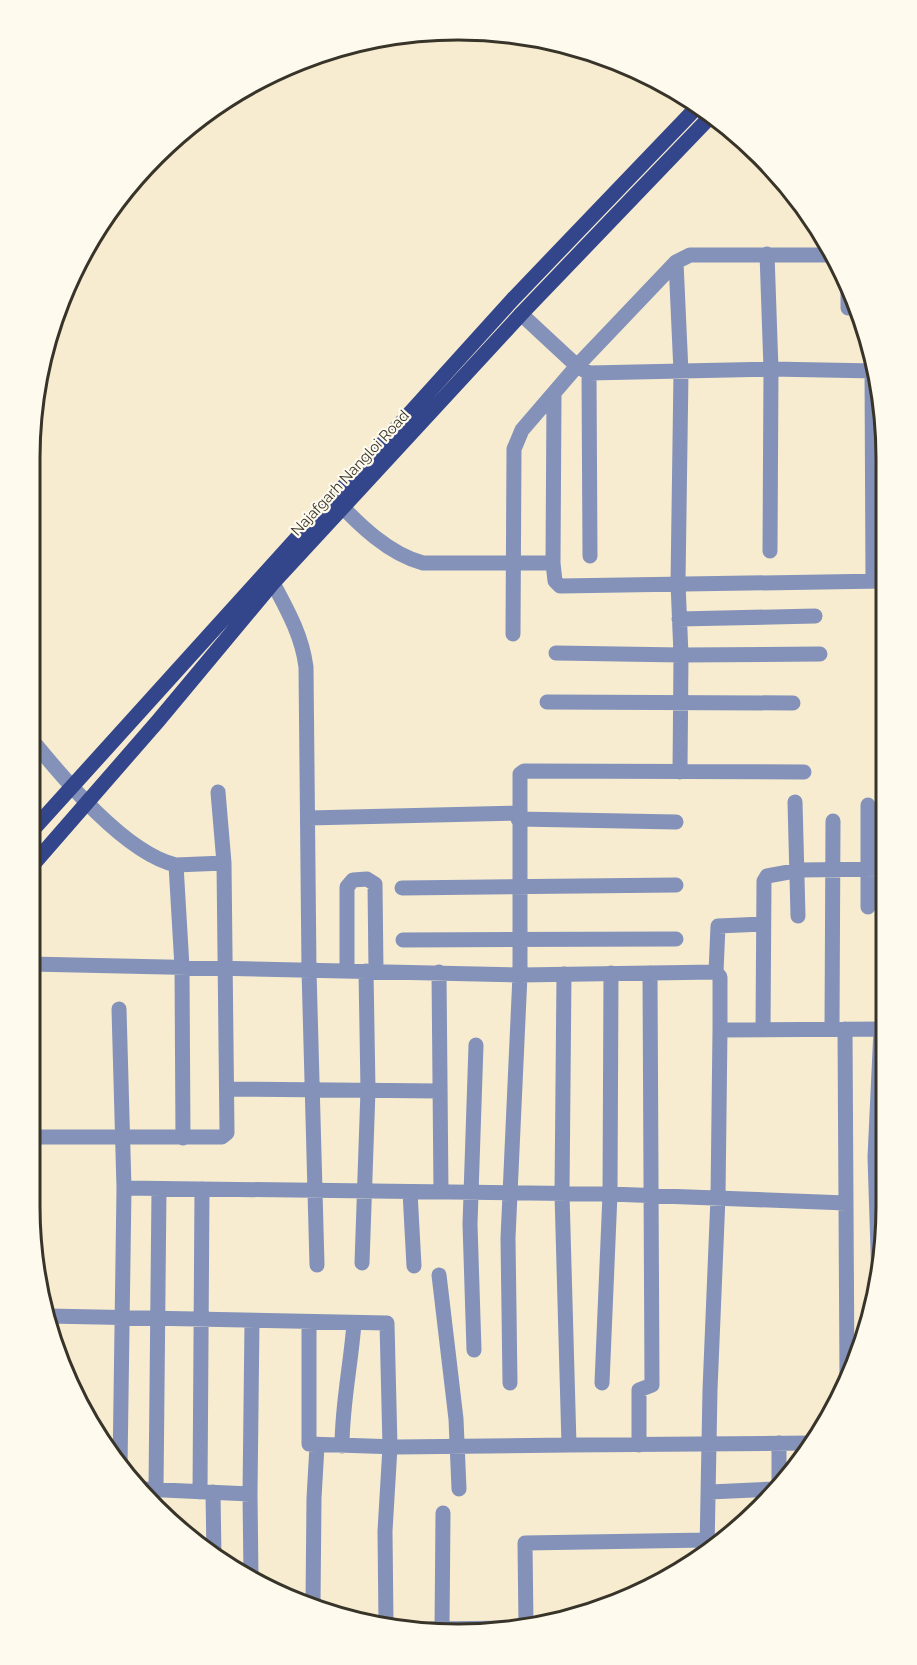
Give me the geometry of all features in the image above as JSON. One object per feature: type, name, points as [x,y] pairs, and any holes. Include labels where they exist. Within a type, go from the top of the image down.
[{"type":"main road","name":"Najafgarh Nangloi Road","points":[[40,857],[273,583],[338,502],[513,299],[692,112]]},
{"type":"main road","name":"Najafgarh Nangloi Road","points":[[40,822],[338,502],[706,122]]},
{"type":"street","points":[[767,254],[771,369],[770,552]]},
{"type":"street","points":[[513,634],[514,449],[522,430],[554,395],[583,369],[676,262],[690,255],[823,255]]},
{"type":"street","points":[[676,262],[681,372],[678,583],[681,655],[680,772]]},
{"type":"street","points":[[521,314],[583,369],[681,372],[771,369],[867,371]]},
{"type":"street","points":[[583,369],[590,556]]},
{"type":"street","points":[[554,395],[553,563],[555,581],[560,586],[876,581]]},
{"type":"street","points":[[338,502],[380,540],[411,560],[423,563],[553,563]]},
{"type":"street","points":[[273,583],[296,625],[306,667],[309,969],[317,1265]]},
{"type":"street","points":[[679,619],[815,616]]},
{"type":"street","points":[[556,652],[681,655],[820,654]]},
{"type":"street","points":[[547,702],[793,703]]},
{"type":"street","points":[[40,750],[87,804],[151,856],[176,865],[224,863]]},
{"type":"street","points":[[510,1383],[508,1238],[520,975],[518,777],[524,771],[804,772]]},
{"type":"street","points":[[40,1137],[183,1138],[222,1137],[227,1133],[224,863],[218,792]]},
{"type":"street","points":[[795,802],[798,916]]},
{"type":"street","points":[[868,805],[868,907]]},
{"type":"street","points":[[308,818],[518,816],[676,822]]},
{"type":"street","points":[[833,821],[832,870],[846,1203],[847,1361]]},
{"type":"street","points":[[176,865],[182,967],[183,1138]]},
{"type":"street","points":[[763,1030],[764,881],[767,876],[797,871],[876,870]]},
{"type":"street","points":[[347,970],[347,887],[352,880],[367,879],[375,884],[362,1263]]},
{"type":"street","points":[[402,888],[676,885]]},
{"type":"street","points":[[707,1542],[718,1197],[720,977],[716,972],[718,926],[763,924]]},
{"type":"street","points":[[403,940],[676,939]]},
{"type":"street","points":[[40,963],[520,975],[716,972]]},
{"type":"street","points":[[440,972],[441,1192]]},
{"type":"street","points":[[602,1383],[610,1194],[611,973]]},
{"type":"street","points":[[639,1444],[639,1390],[651,1388],[652,1385],[650,973]]},
{"type":"street","points":[[564,974],[562,1194],[569,1445]]},
{"type":"street","points":[[119,1009],[124,1138],[124,1318],[120,1452]]},
{"type":"street","points":[[720,1030],[876,1029]]},
{"type":"street","points":[[474,1350],[470,1224],[473,1193],[476,1045]]},
{"type":"street","points":[[227,1089],[440,1091]]},
{"type":"street","points":[[876,1141],[876,1188]]},
{"type":"street","points":[[124,1188],[610,1194],[846,1203]]},
{"type":"street","points":[[149,1487],[159,1318],[159,1189]]},
{"type":"street","points":[[202,1189],[201,1320],[207,1492],[213,1544]]},
{"type":"street","points":[[410,1192],[414,1266]]},
{"type":"street","points":[[439,1275],[457,1446],[459,1489]]},
{"type":"street","points":[[55,1316],[389,1325],[390,1447],[385,1531],[386,1618]]},
{"type":"street","points":[[251,1569],[252,1321]]},
{"type":"street","points":[[309,1322],[308,1442],[317,1446],[803,1443]]},
{"type":"street","points":[[342,1446],[344,1399],[351,1361],[354,1323]]},
{"type":"street","points":[[779,1443],[779,1475]]},
{"type":"street","points":[[313,1598],[317,1446]]},
{"type":"street","points":[[151,1489],[250,1494]]},
{"type":"street","points":[[710,1492],[766,1489]]},
{"type":"street","points":[[438,1624],[443,1512]]},
{"type":"street","points":[[526,1619],[525,1543],[703,1545]]}]
